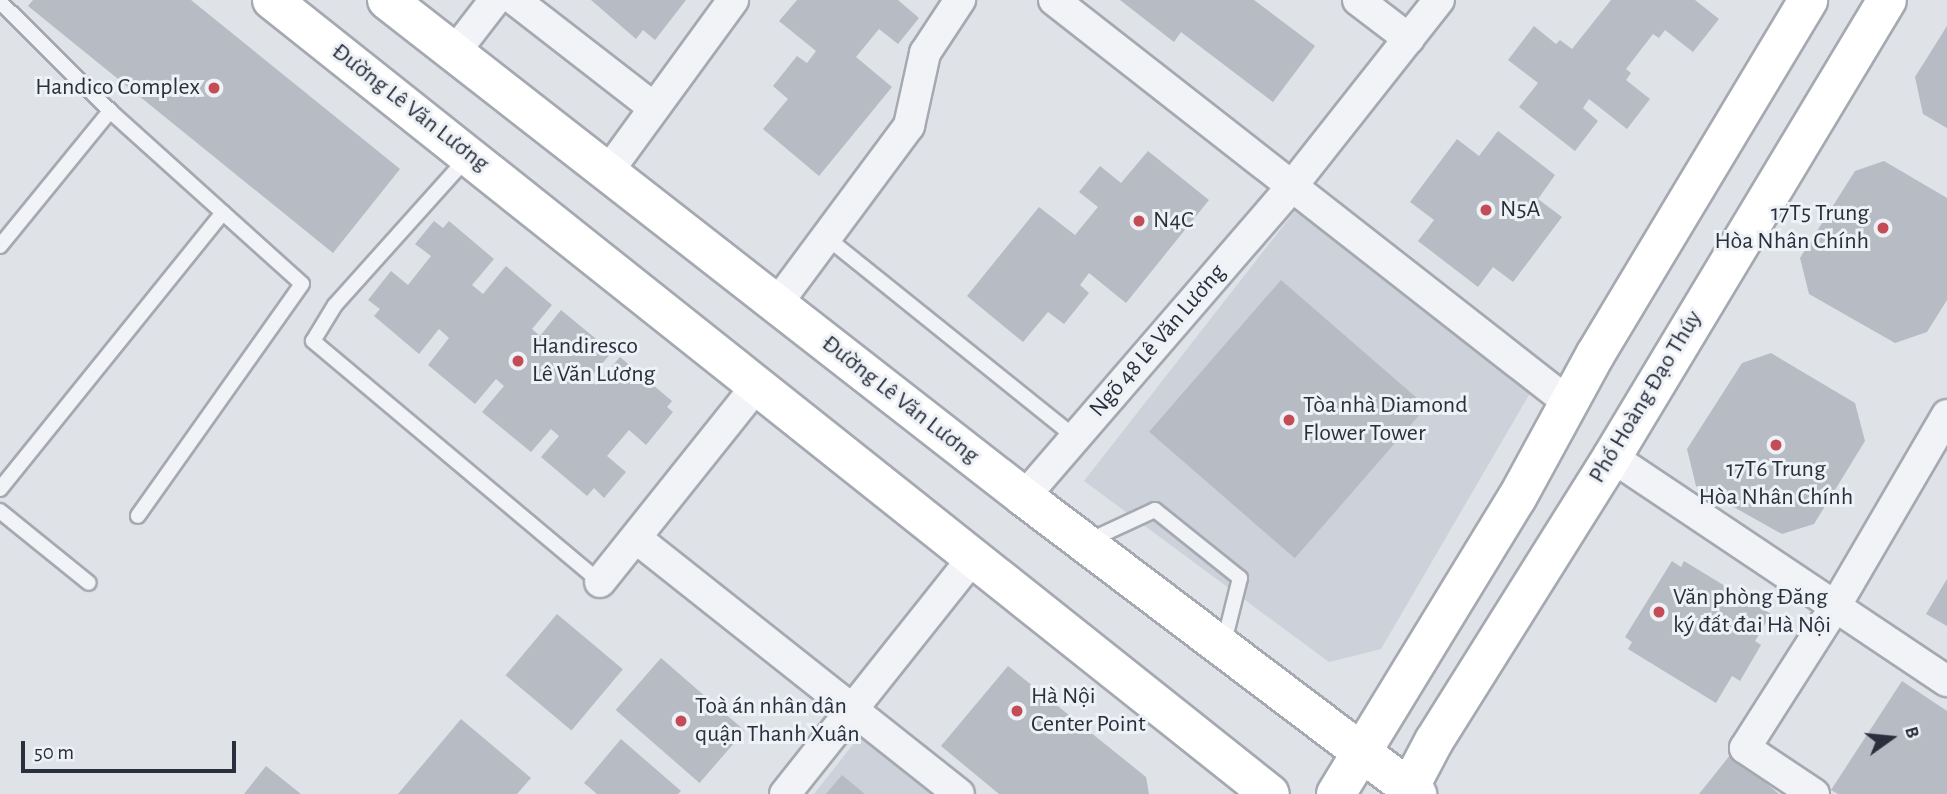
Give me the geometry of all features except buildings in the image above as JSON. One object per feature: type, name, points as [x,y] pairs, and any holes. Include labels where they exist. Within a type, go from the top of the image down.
[{"type":"main road","name":"Đường Lê Văn Lương","points":[[272,0],[1270,794]]},
{"type":"main road","name":"Đường Lê Văn Lương","points":[[387,0],[1024,497],[1361,751],[1411,792]]},
{"type":"main road","points":[[1336,794],[1517,498],[1569,403],[1808,0]]},
{"type":"main road","name":"Phố Hoàng Đạo Thúy","points":[[1411,792],[1434,741],[1612,457],[1887,0]]},
{"type":"street","points":[[454,53],[495,0]]},
{"type":"street","points":[[515,0],[654,108]]},
{"type":"street","points":[[607,173],[733,0]]},
{"type":"street","points":[[776,305],[909,126],[925,53],[960,0]]},
{"type":"street","points":[[1054,0],[1569,403]]},
{"type":"street","points":[[1358,0],[1409,39]]},
{"type":"street","name":"Ngõ 48 Lê Văn Lương","points":[[1024,497],[1292,186],[1439,0]]},
{"type":"street","points":[[600,582],[757,386]]},
{"type":"street","points":[[1814,794],[1745,748],[1836,605],[1947,415]]},
{"type":"street","points":[[1612,457],[1947,681]]},
{"type":"street","points":[[636,538],[959,794]]},
{"type":"street","points":[[785,794],[972,559]]},
{"type":"lane","points":[[0,2],[110,111],[302,284],[138,516]]},
{"type":"lane","points":[[0,246],[110,111]]},
{"type":"lane","points":[[469,156],[335,305],[313,341],[600,582]]},
{"type":"lane","points":[[0,489],[223,213]]},
{"type":"lane","points":[[826,237],[1075,437]]},
{"type":"lane","points":[[1084,543],[1155,510],[1240,578],[1222,647]]},
{"type":"lane","points":[[0,511],[89,583]]},
{"type":"shaded area","points":[[1298,207],[1533,388],[1381,649],[1329,662],[1084,481]]},
{"type":"shaded area","points":[[862,733],[937,794],[814,794]]},
{"type":"place","name":"Handico Complex","points":[[214,88]]},
{"type":"place","name":"N5A","points":[[1486,210]]},
{"type":"place","name":"N4C","points":[[1139,221]]},
{"type":"place","name":"17T5 Trung Hòa Nhân Chính","points":[[1883,228]]},
{"type":"place","name":"Handiresco Lê Văn Lương","points":[[518,361]]},
{"type":"place","name":"Tòa nhà Diamond Flower Tower","points":[[1289,420]]},
{"type":"place","name":"17T6 Trung Hòa Nhân Chính","points":[[1776,445]]},
{"type":"place","name":"Văn phòng Đăng ký đất đai Hà Nội","points":[[1659,612]]},
{"type":"place","name":"Hà Nội Center Point","points":[[1017,711]]},
{"type":"place","name":"Toà án nhân dân quận Thanh Xuân","points":[[681,721]]}]
